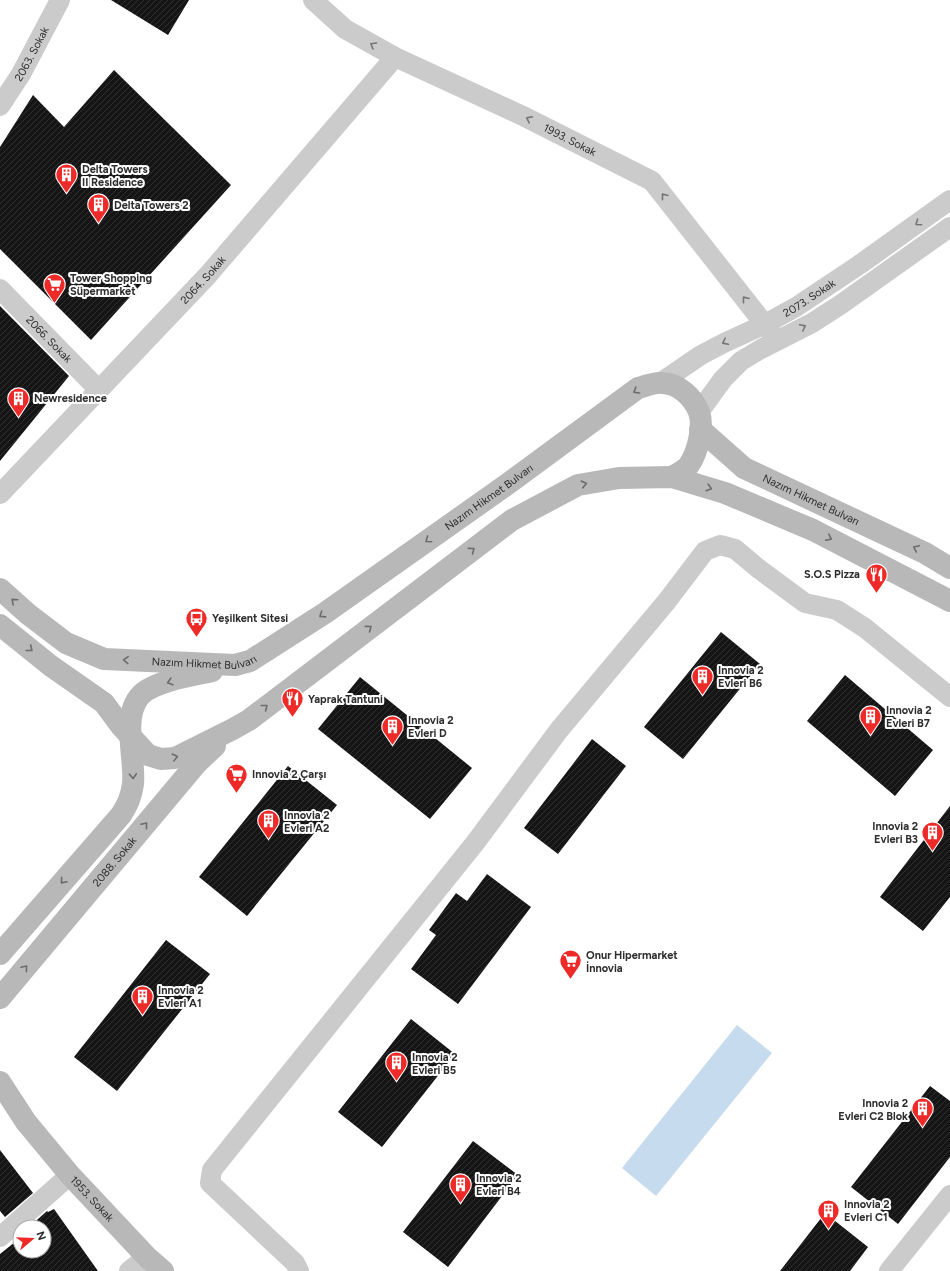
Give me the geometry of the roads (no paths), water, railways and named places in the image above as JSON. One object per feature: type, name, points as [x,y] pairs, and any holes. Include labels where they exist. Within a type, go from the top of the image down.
[{"type":"main road","name":"Nazım Hikmet Bulvarı","points":[[0,589],[28,614],[66,643],[104,659],[235,665],[250,661],[325,613],[509,483],[638,388],[660,383],[673,385],[683,390],[692,400],[700,421],[744,468],[926,553],[950,568]]},
{"type":"main road","points":[[672,477],[688,466],[698,449],[700,421]]},
{"type":"main road","points":[[0,625],[51,666],[104,703],[130,737],[148,755],[161,759],[175,758],[234,730],[512,520],[578,485],[619,478],[672,477],[726,493],[813,530],[950,601]]},
{"type":"main road","points":[[0,954],[121,815],[130,800],[133,782],[130,737],[131,718],[138,698],[146,691],[159,684],[235,665]]},
{"type":"main road","name":"2088. Sokak","points":[[0,998],[197,763],[234,730]]},
{"type":"main road","points":[[0,1082],[26,1122]]},
{"type":"main road","points":[[0,1100],[26,1122]]},
{"type":"main road","name":"1953. Sokak","points":[[26,1122],[70,1175],[146,1257],[162,1271]]},
{"type":"street","name":"2063. Sokak","points":[[0,106],[21,74],[60,0]]},
{"type":"street","name":"1993. Sokak","points":[[313,0],[345,29],[395,57],[523,116],[652,181],[777,340]]},
{"type":"street","name":"2064. Sokak","points":[[0,494],[208,275],[395,57]]},
{"type":"street","name":"2073. Sokak","points":[[660,383],[701,355],[796,307],[859,265],[950,200]]},
{"type":"street","name":"2073. Sokak","points":[[700,421],[723,379],[741,361],[777,340],[812,323],[840,306],[950,227]]},
{"type":"street","name":"2066. Sokak","points":[[7,299],[99,390]]},
{"type":"street","points":[[299,1271],[295,1263],[210,1183],[212,1170],[475,843],[560,730],[667,601],[705,551],[720,545],[735,549],[805,603],[837,610],[865,628],[950,697]]},
{"type":"street","points":[[0,1237],[70,1175]]},
{"type":"street","points":[[889,1271],[950,1195]]},
{"type":"street","points":[[129,1271],[146,1257]]},
{"type":"water","points":[[737,1025],[772,1053],[656,1196],[622,1168]]},
{"type":"place","name":"Delta Towers II Residence","points":[[66,194]]},
{"type":"place","name":"Delta Towers 2","points":[[98,224]]},
{"type":"place","name":"Tower Shopping Süpermarket","points":[[55,304]]},
{"type":"place","name":"Newresidence","points":[[18,418]]},
{"type":"place","name":"S.O.S Pizza","points":[[876,594]]},
{"type":"place","name":"Yeşilkent Sitesi","points":[[196,638]]},
{"type":"place","name":"Innovia 2 Evleri B6","points":[[702,696]]},
{"type":"place","name":"Yaprak Tantuni","points":[[292,718]]},
{"type":"place","name":"Innovia 2 Evleri B7","points":[[870,736]]},
{"type":"place","name":"Innovia 2 Evleri D","points":[[393,746]]},
{"type":"place","name":"Innovia 2 Çarşı","points":[[236,794]]},
{"type":"place","name":"Innovia 2 Evleri A2","points":[[268,840]]},
{"type":"place","name":"Innovia 2 Evleri B3","points":[[933,852]]},
{"type":"place","name":"Onur Hipermarket İnnovia","points":[[571,980]]},
{"type":"place","name":"Innovia 2 Evleri A1","points":[[142,1016]]},
{"type":"place","name":"Innovia 2 Evleri B5","points":[[396,1082]]},
{"type":"place","name":"Innovia 2 Evleri C2 Blok","points":[[923,1128]]},
{"type":"place","name":"Innovia 2 Evleri B4","points":[[461,1204]]},
{"type":"place","name":"Innovia 2 Evleri C1","points":[[829,1230]]}]
